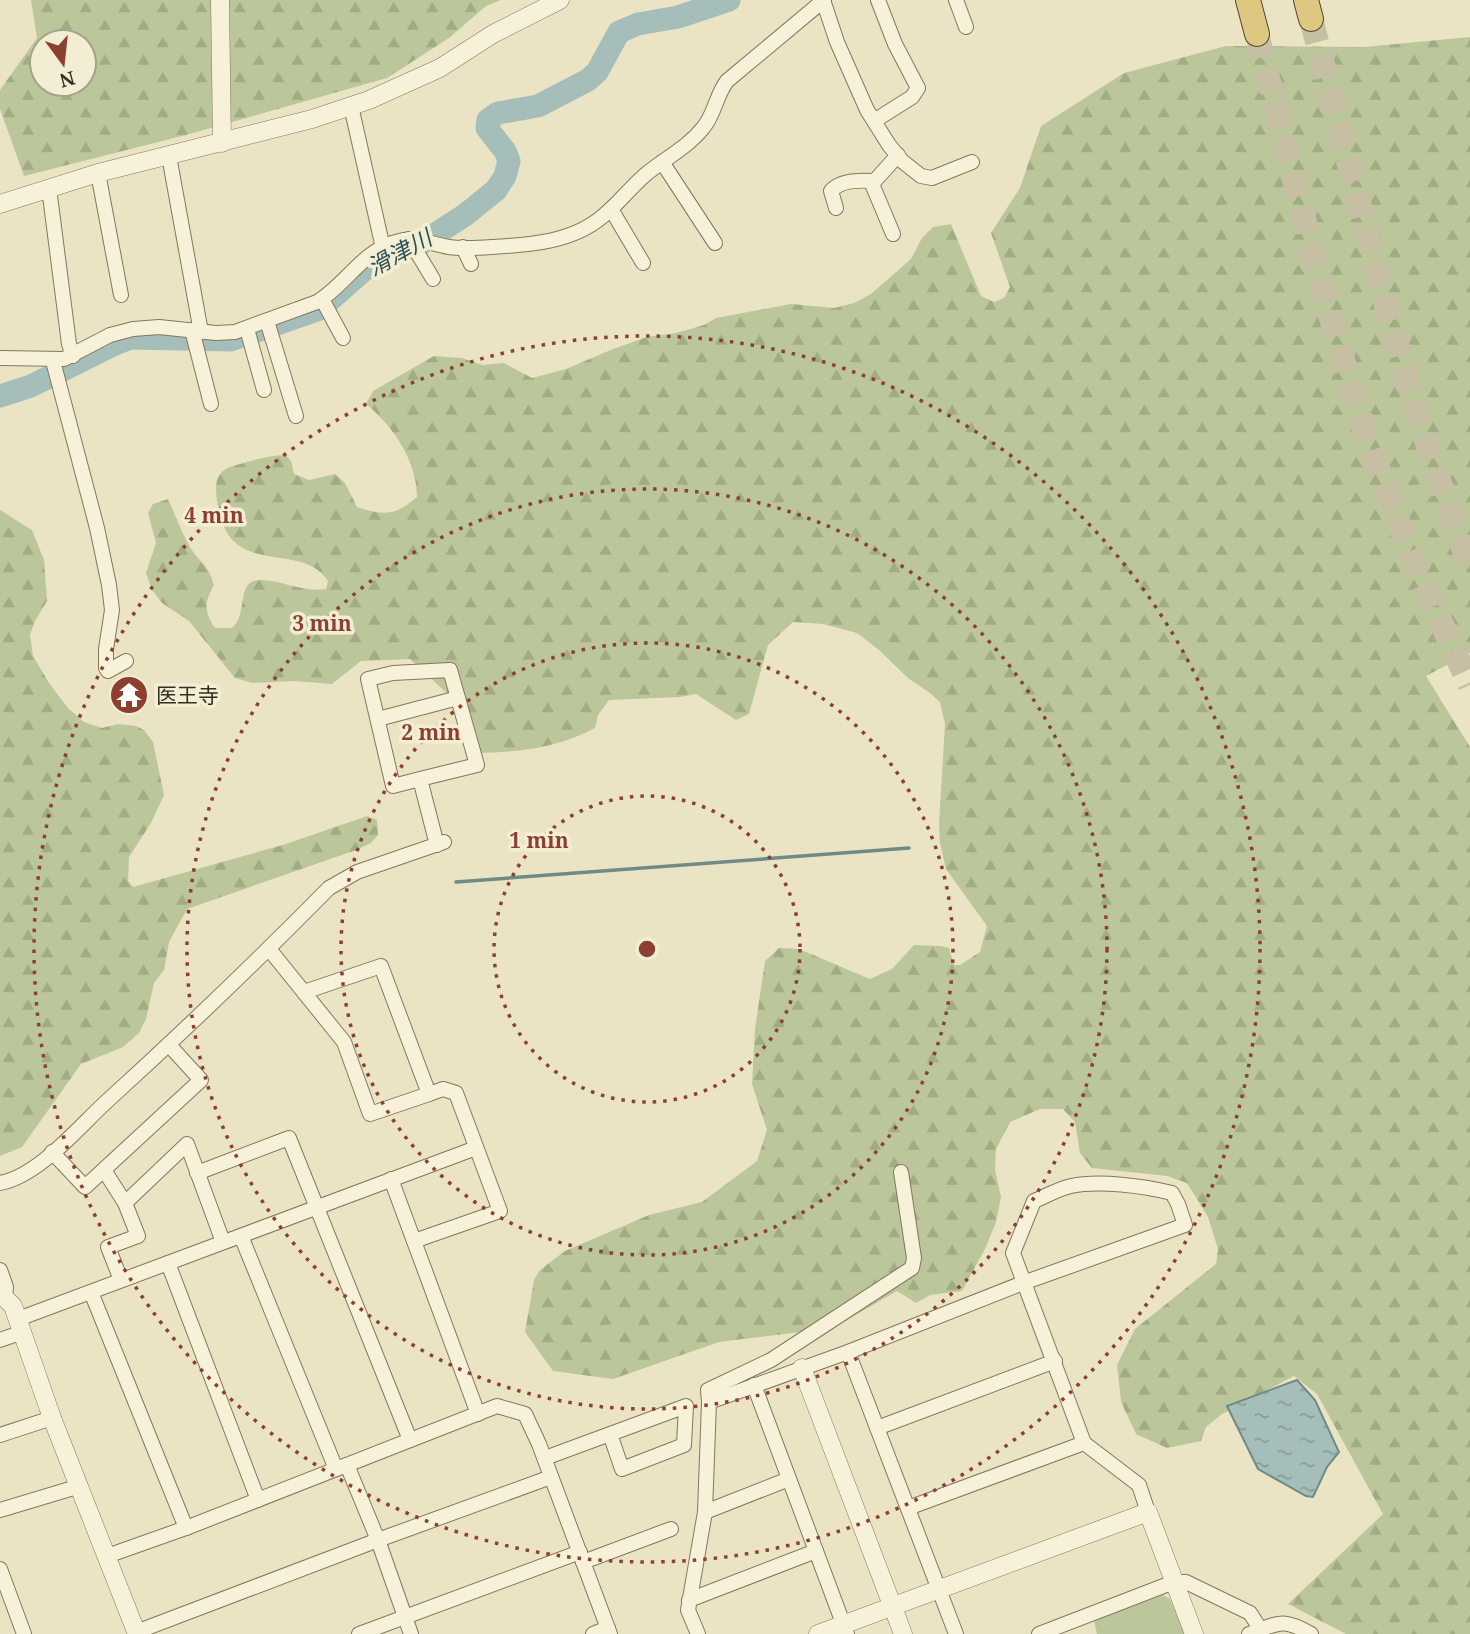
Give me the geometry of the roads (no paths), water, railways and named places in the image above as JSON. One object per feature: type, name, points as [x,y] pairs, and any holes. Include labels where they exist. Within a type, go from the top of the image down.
[{"type":"highway","points":[[1248,0],[1257,34]]},
{"type":"street","points":[[220,0],[222,142]]},
{"type":"street","points":[[0,204],[98,173],[312,119],[351,106],[440,68],[492,34],[560,0]]},
{"type":"street","points":[[0,358],[53,360],[73,356],[118,332],[159,327],[225,333],[247,328],[322,299],[359,264],[383,248],[410,239],[419,238],[451,247],[512,245],[555,239],[587,227],[611,209],[643,176],[691,141],[705,127],[727,81],[823,0],[851,77],[874,121],[898,155],[926,178],[972,162]]},
{"type":"street","points":[[874,121],[912,97],[918,88],[895,44],[878,0]]},
{"type":"street","points":[[956,0],[966,27]]},
{"type":"street","points":[[351,106],[383,248]]},
{"type":"street","points":[[893,234],[872,188],[873,181],[898,155]]},
{"type":"street","points":[[169,156],[196,331],[211,404]]},
{"type":"street","points":[[662,162],[715,243]]},
{"type":"street","points":[[98,173],[121,295]]},
{"type":"street","points":[[836,208],[831,191],[837,185],[860,180],[873,181]]},
{"type":"street","points":[[49,188],[69,344],[73,356]]},
{"type":"street","points":[[611,209],[643,262]]},
{"type":"street","points":[[410,239],[433,279]]},
{"type":"street","points":[[463,247],[471,264]]},
{"type":"street","points":[[322,299],[343,338]]},
{"type":"street","points":[[267,321],[296,416]]},
{"type":"street","points":[[247,328],[264,390]]},
{"type":"street","points":[[53,360],[109,585],[112,610],[106,668],[108,671],[126,661]]},
{"type":"street","points":[[450,670],[477,765],[393,786],[377,719],[368,679],[393,673],[450,670]]},
{"type":"street","points":[[377,719],[458,698]]},
{"type":"street","points":[[0,1183],[12,1181],[52,1152],[169,1045],[329,888],[357,872],[440,843],[420,779]]},
{"type":"street","points":[[269,949],[344,1042],[370,1114],[443,1089],[456,1093],[500,1211],[414,1241]]},
{"type":"street","points":[[304,992],[381,966],[429,1094]]},
{"type":"street","points":[[52,1152],[85,1187],[104,1170],[201,1080],[169,1045]]},
{"type":"street","points":[[198,1173],[289,1138],[410,1440]]},
{"type":"street","points":[[125,1203],[187,1144],[223,1242]]},
{"type":"street","points":[[0,1340],[21,1326],[91,1292],[476,1148]]},
{"type":"street","points":[[104,1170],[125,1203],[138,1236],[108,1247],[121,1280]]},
{"type":"street","points":[[698,1634],[688,1610],[705,1512],[708,1390],[771,1360],[912,1268],[914,1258],[901,1172]]},
{"type":"street","points":[[391,1179],[478,1415]]},
{"type":"street","points":[[709,1402],[848,1352],[1023,1283],[1185,1225],[1178,1204],[1171,1194],[1151,1188],[1085,1184],[1068,1186],[1034,1201],[1013,1253],[1023,1283],[1055,1361],[1084,1443],[1139,1485],[1194,1634]]},
{"type":"street","points":[[240,1236],[341,1467],[377,1540],[411,1634]]},
{"type":"street","points":[[168,1263],[258,1500]]},
{"type":"street","points":[[0,1270],[6,1287],[3,1297],[13,1306],[21,1326],[52,1418],[137,1633],[551,1476]]},
{"type":"street","points":[[91,1292],[186,1528]]},
{"type":"street","points":[[848,1352],[956,1634]]},
{"type":"street","points":[[877,1428],[1055,1361]]},
{"type":"street","points":[[802,1368],[903,1634]]},
{"type":"street","points":[[754,1385],[845,1629]]},
{"type":"street","points":[[107,1556],[186,1528],[497,1406],[525,1414],[545,1458],[609,1631],[593,1634]]},
{"type":"street","points":[[545,1458],[610,1434],[622,1430],[686,1406],[684,1445],[622,1469],[610,1434]]},
{"type":"street","points":[[0,1434],[52,1418]]},
{"type":"street","points":[[908,1508],[1084,1443]]},
{"type":"street","points":[[705,1512],[789,1479]]},
{"type":"street","points":[[0,1510],[80,1486]]},
{"type":"street","points":[[818,1634],[845,1629],[892,1606],[1149,1512]]},
{"type":"street","points":[[359,1634],[405,1616],[671,1529]]},
{"type":"street","points":[[689,1600],[816,1551]]},
{"type":"street","points":[[0,1569],[24,1634]]},
{"type":"street","points":[[1039,1634],[1174,1582],[1186,1582],[1251,1613],[1255,1632],[1284,1622],[1293,1623],[1311,1634]]},
{"type":"water","points":[[1297,1380],[1315,1400],[1339,1452],[1327,1467],[1313,1497],[1306,1496],[1258,1469],[1227,1406]]},
{"type":"waterway","name":"滑津川","points":[[0,396],[31,386],[130,338],[231,340],[320,309],[372,263],[395,250],[417,246],[465,215],[496,190],[505,176],[509,161],[505,151],[487,128],[488,120],[498,113],[538,106],[588,80],[597,72],[619,32],[638,24],[678,17],[729,0]]},
{"type":"waterway","points":[[456,882],[909,848]]},
{"type":"tunnel","points":[[1311,19],[1402,363],[1445,499],[1470,566]]},
{"type":"tunnel","points":[[1257,34],[1319,276],[1361,419],[1411,554],[1470,685]]},
{"type":"place","name":"医王寺","points":[[129,695]]}]
